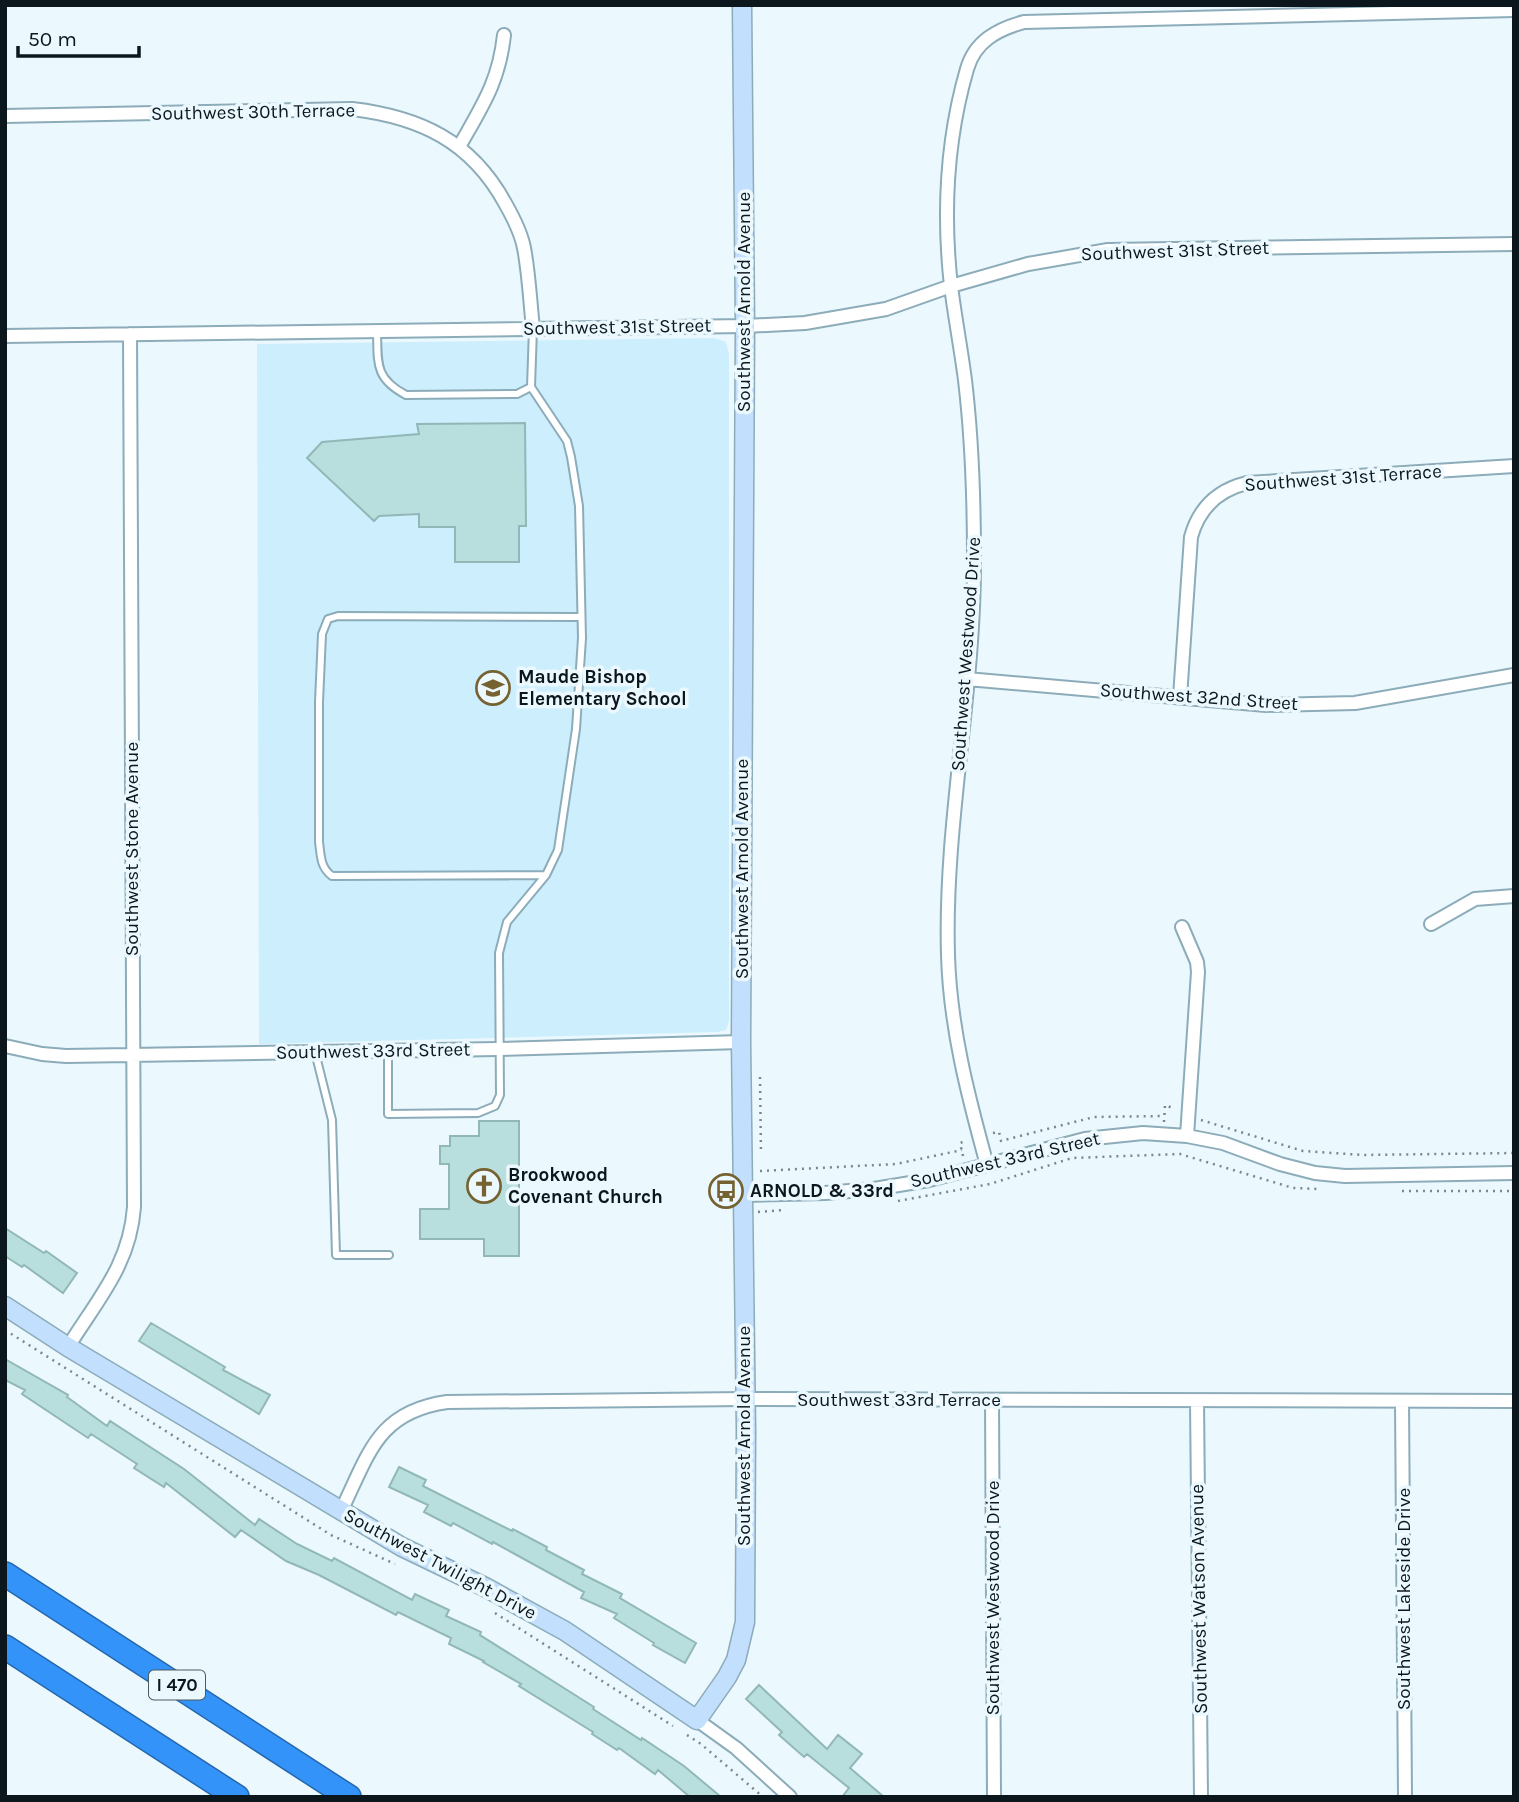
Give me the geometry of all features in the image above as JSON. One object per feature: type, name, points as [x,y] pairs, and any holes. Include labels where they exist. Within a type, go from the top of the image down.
[{"type":"highway","name":"I 470","points":[[5,1574],[349,1797]]},
{"type":"highway","points":[[5,1647],[237,1797]]},
{"type":"street","name":"Southwest Arnold Avenue","points":[[697,1720],[736,1660],[745,1622],[741,1042],[745,326],[742,5]]},
{"type":"street","name":"Southwest Westwood Drive","points":[[987,1165],[965,1085],[954,1024],[948,958],[948,891],[975,561],[972,466],[965,381],[951,286],[948,194],[957,116],[968,64],[986,39],[1000,29],[1024,22],[1514,10]]},
{"type":"street","points":[[459,147],[495,81],[502,58],[504,35]]},
{"type":"street","name":"Southwest 30th Terrace","points":[[5,116],[352,109],[381,113],[435,131],[459,147],[485,173],[512,216],[524,246],[533,328]]},
{"type":"street","name":"Southwest 31st Street","points":[[5,336],[805,323],[886,309],[951,286],[1028,264],[1108,250],[1514,244]]},
{"type":"street","name":"Southwest Stone Avenue","points":[[68,1346],[121,1263],[128,1244],[134,1207],[130,334]]},
{"type":"street","name":"Southwest 31st Terrace","points":[[1180,697],[1191,537],[1198,516],[1218,495],[1247,483],[1514,466]]},
{"type":"street","name":"Southwest 32nd Street","points":[[967,678],[1266,705],[1355,703],[1490,677],[1514,675]]},
{"type":"street","points":[[1431,924],[1475,898],[1514,896]]},
{"type":"street","points":[[1182,927],[1197,962],[1198,972],[1187,1136]]},
{"type":"street","name":"Southwest 33rd Street","points":[[5,1046],[26,1052],[65,1056],[741,1042]]},
{"type":"street","name":"Southwest 33rd Street","points":[[742,1202],[861,1191],[929,1180],[1085,1139],[1143,1133],[1187,1136],[1223,1143],[1280,1164],[1315,1173],[1345,1176],[1514,1174]]},
{"type":"street","name":"Southwest Twilight Drive","points":[[5,1306],[402,1547],[485,1587],[565,1631],[736,1748],[790,1797]]},
{"type":"street","name":"Southwest 33rd Terrace","points":[[341,1511],[373,1446],[385,1429],[412,1410],[447,1402],[745,1399],[1514,1401]]},
{"type":"street","name":"Southwest Westwood Drive","points":[[992,1400],[994,1797]]},
{"type":"street","name":"Southwest Watson Avenue","points":[[1197,1401],[1201,1797]]},
{"type":"street","name":"Southwest Lakeside Drive","points":[[1402,1401],[1405,1797]]},
{"type":"lane","points":[[388,1051],[388,1114],[478,1113],[495,1106],[500,1095],[499,953],[507,922],[546,875],[558,850],[576,729],[581,617],[579,506],[567,442],[531,387],[533,328]]},
{"type":"lane","points":[[377,330],[380,373],[392,387],[406,395],[517,394],[531,387]]},
{"type":"lane","points":[[546,875],[331,876],[328,873],[322,865],[319,842],[322,634],[328,619],[338,616],[581,617]]},
{"type":"lane","points":[[316,1052],[332,1120],[336,1255],[389,1255]]},
{"type":"path","points":[[1164,1122],[1165,1105],[1303,1151],[1363,1155],[1514,1153]]},
{"type":"path","points":[[972,1188],[960,1143],[999,1132],[1001,1141],[1094,1117],[1164,1116]]},
{"type":"path","points":[[759,1171],[896,1164],[962,1150]]},
{"type":"path","points":[[898,1201],[972,1188],[1072,1158],[1180,1154],[1293,1188],[1318,1189]]},
{"type":"path","points":[[1395,1191],[1514,1191]]},
{"type":"path","points":[[742,1202],[757,1212],[783,1210]]},
{"type":"path","points":[[701,1744],[763,1797]]},
{"type":"shaded area","name":"Maude Bishop Elementary School","points":[[714,338],[726,342],[729,354],[729,1021],[726,1030],[259,1044],[257,344]]},
{"type":"building","points":[[525,423],[526,526],[519,526],[519,562],[455,562],[455,527],[419,527],[419,514],[379,516],[374,521],[307,458],[322,442],[419,434],[417,424]]},
{"type":"building","name":"Brookwood Covenant Church","points":[[479,1121],[519,1121],[519,1256],[484,1256],[484,1239],[420,1239],[420,1209],[449,1209],[449,1164],[440,1164],[440,1146],[450,1146],[450,1136],[479,1136]]},
{"type":"building","points":[[5,1228],[44,1253],[46,1251],[77,1273],[63,1293],[24,1265],[22,1267],[5,1256]]},
{"type":"building","points":[[151,1323],[225,1367],[223,1370],[270,1395],[259,1414],[139,1341]]},
{"type":"building","points":[[5,1359],[68,1395],[67,1397],[107,1426],[110,1421],[184,1469],[255,1525],[259,1519],[297,1544],[332,1561],[334,1558],[412,1600],[415,1594],[449,1610],[446,1616],[481,1632],[480,1635],[684,1766],[721,1797],[690,1797],[658,1770],[655,1774],[619,1748],[617,1750],[519,1686],[521,1684],[484,1661],[449,1644],[451,1638],[398,1612],[396,1615],[286,1561],[241,1530],[235,1537],[166,1483],[164,1487],[134,1468],[137,1464],[91,1434],[88,1438],[22,1394],[25,1390],[5,1380]]},
{"type":"building","points":[[399,1467],[426,1480],[423,1486],[547,1547],[546,1550],[584,1570],[582,1574],[622,1594],[620,1598],[696,1643],[685,1663],[614,1618],[617,1614],[581,1598],[584,1592],[493,1542],[492,1544],[453,1523],[451,1526],[424,1512],[428,1505],[389,1487]]},
{"type":"building","points":[[759,1685],[827,1749],[838,1735],[862,1754],[850,1768],[884,1797],[842,1797],[849,1788],[807,1754],[804,1757],[779,1735],[782,1732],[746,1699]]},
{"type":"place","name":"Maude Bishop Elementary School","points":[[493,688]]},
{"type":"place","name":"Brookwood Covenant Church","points":[[484,1186]]},
{"type":"place","name":"ARNOLD & 33rd","points":[[726,1191]]}]
